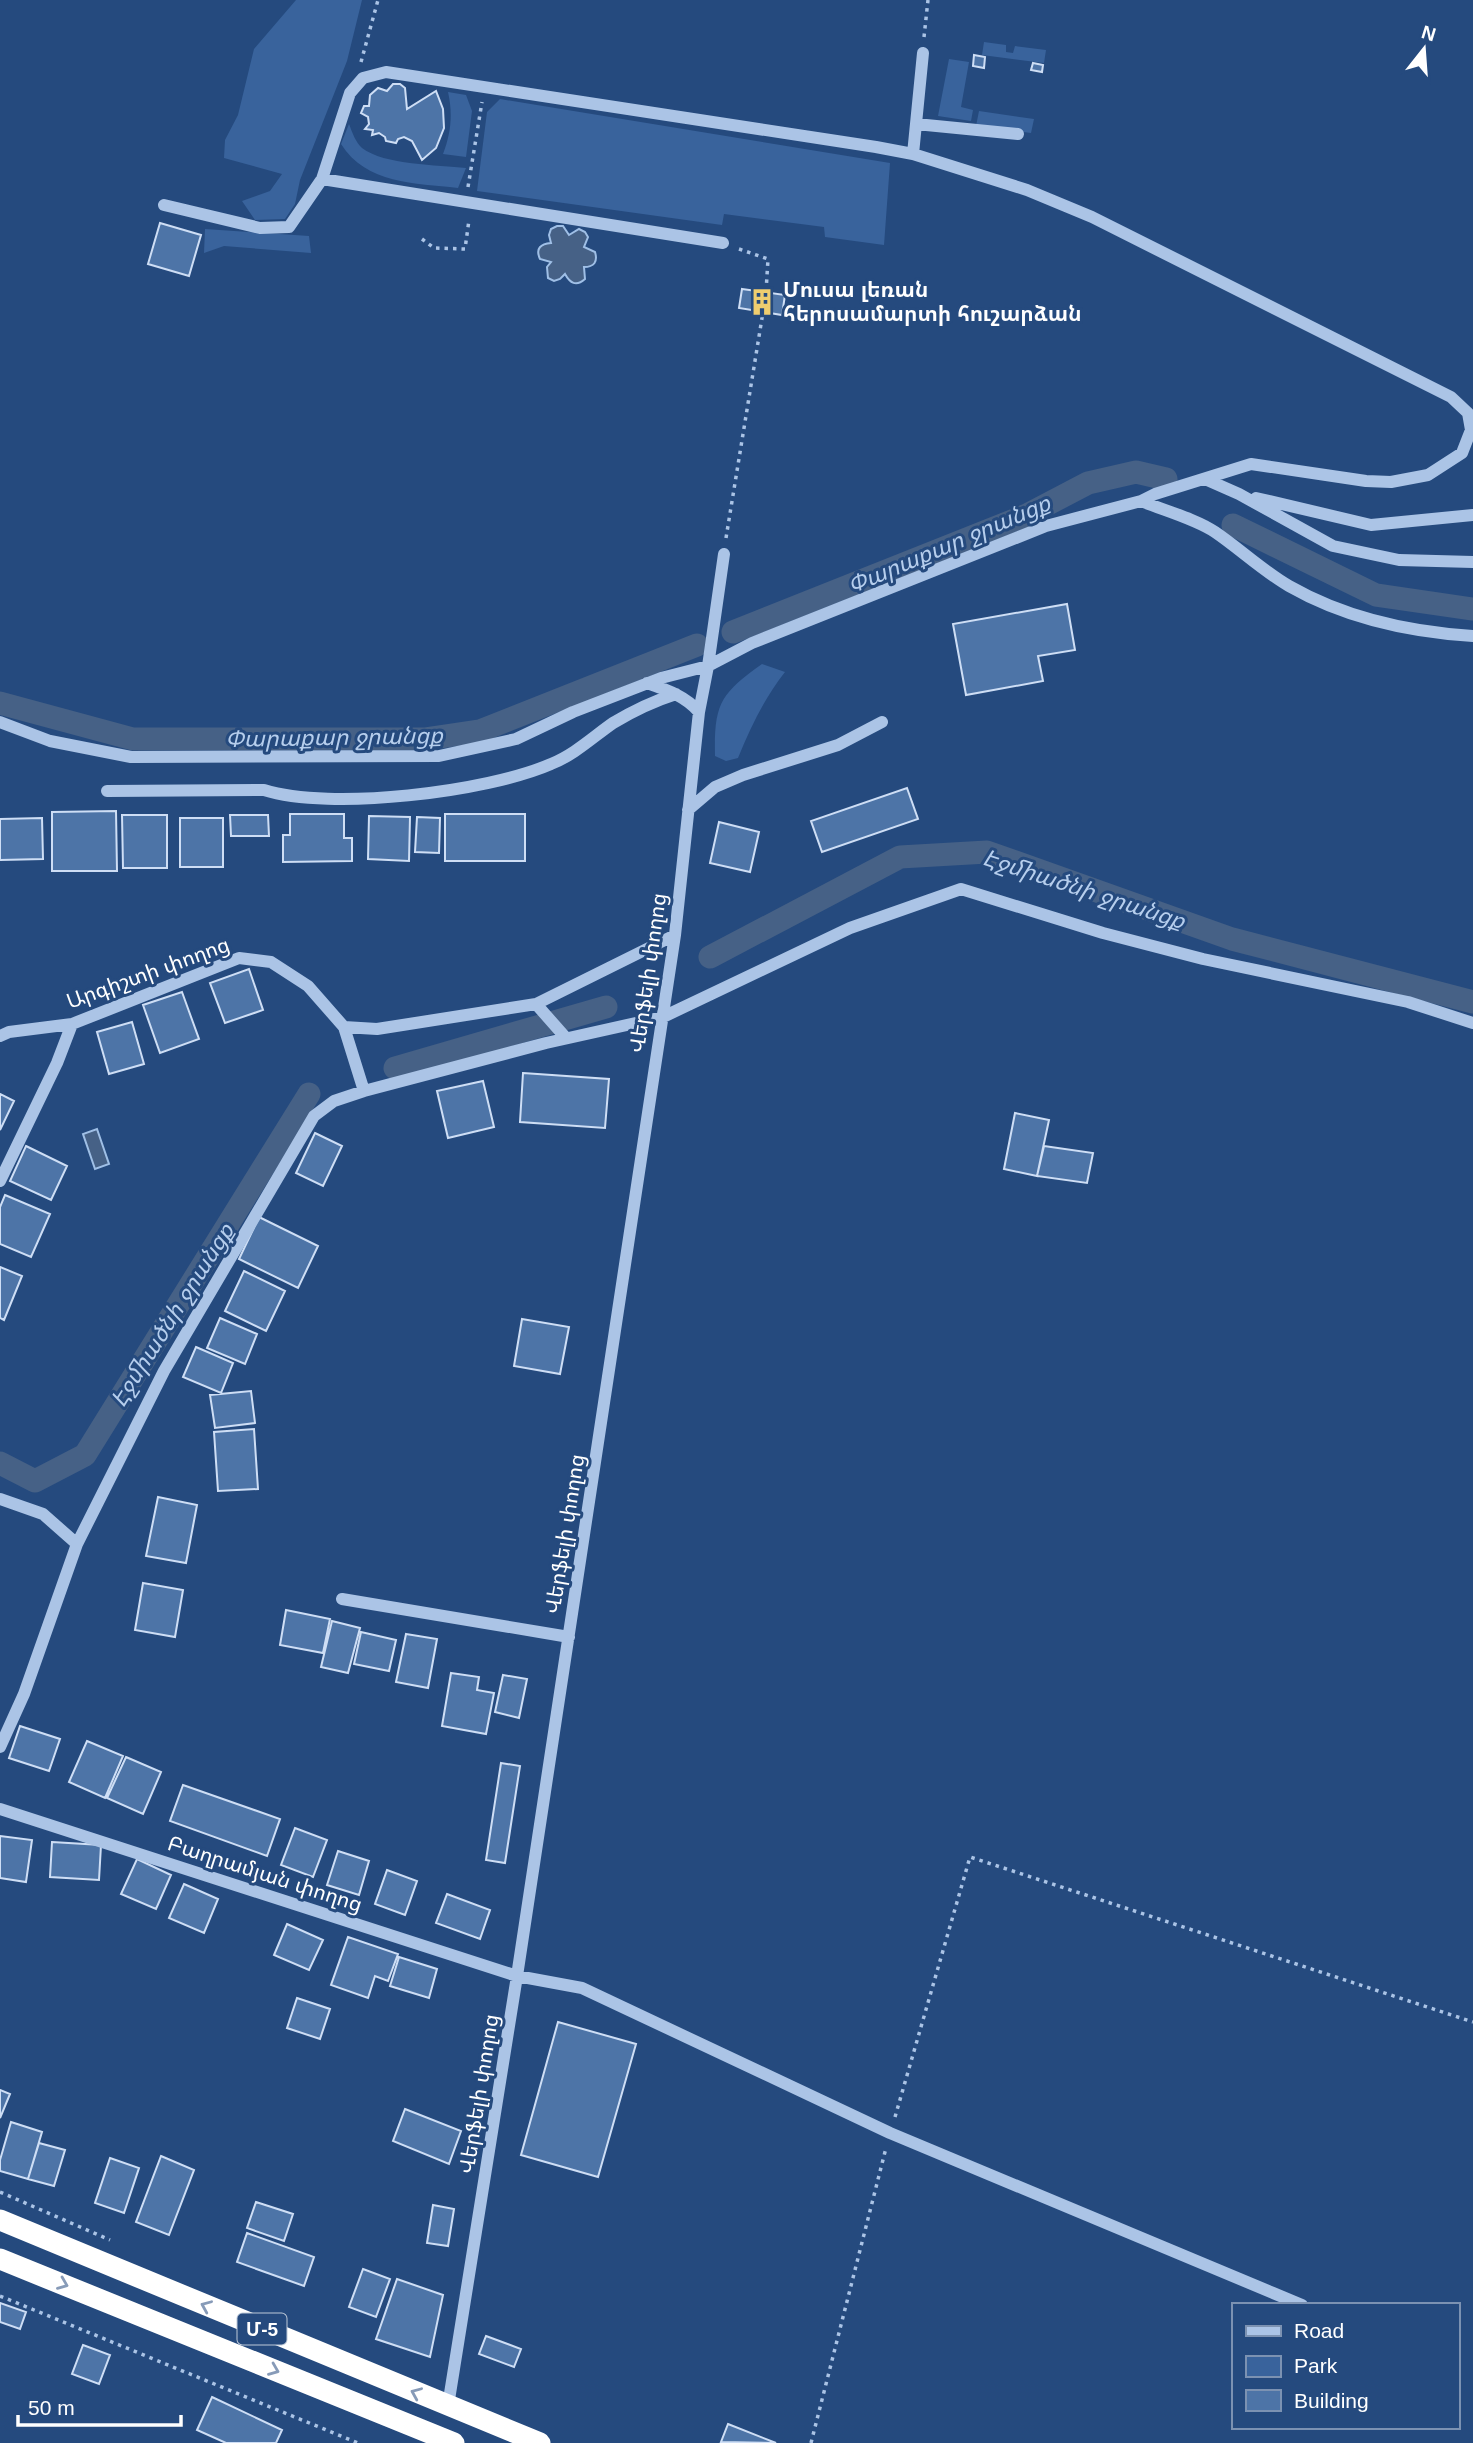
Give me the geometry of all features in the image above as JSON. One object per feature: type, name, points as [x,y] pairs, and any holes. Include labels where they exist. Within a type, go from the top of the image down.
[{"type":"highway","name":"Մ-5","points":[[0,2220],[533,2440]]},
{"type":"highway","name":"Մ-5","points":[[0,2259],[454,2443]]},
{"type":"street","points":[[913,154],[923,53]]},
{"type":"street","points":[[0,722],[50,741],[131,757],[439,756],[516,739],[573,712],[647,683],[708,666],[752,643],[1046,526],[1141,501],[1155,494],[1251,464],[1366,481],[1391,482],[1428,475],[1467,451],[1471,430],[1468,413],[1451,397],[1092,217],[1027,190],[913,154],[876,147],[386,72],[363,78],[350,93],[322,179],[289,226],[260,228],[164,205]]},
{"type":"street","points":[[916,124],[1018,134]]},
{"type":"street","points":[[322,179],[723,243]]},
{"type":"street","points":[[1205,479],[1239,494],[1333,546],[1399,560],[1473,562]]},
{"type":"street","points":[[1239,494],[1371,525],[1473,515]]},
{"type":"street","points":[[1141,501],[1213,530],[1287,585],[1327,606],[1386,625],[1440,634],[1473,636]]},
{"type":"street","name":"Վերֆելի փողոց","points":[[448,2406],[517,1976],[663,1017],[675,935],[699,712],[724,548]]},
{"type":"street","points":[[647,683],[676,694],[699,712]]},
{"type":"street","points":[[107,791],[264,790],[286,797],[362,798],[482,785],[553,764],[634,711],[676,694]]},
{"type":"street","points":[[688,810],[715,787],[743,775],[838,746],[882,722]]},
{"type":"street","points":[[0,1747],[24,1694],[78,1544],[164,1371],[314,1116],[334,1101],[563,1035],[663,1017],[850,928],[961,889],[1103,933],[1203,959],[1408,1002],[1473,1023]]},
{"type":"street","points":[[344,1027],[377,1029],[538,1006],[675,935]]},
{"type":"street","name":"Արգիշտի փողոց","points":[[0,1036],[9,1032],[72,1024],[239,958],[271,962],[308,986],[344,1027],[364,1091]]},
{"type":"street","points":[[538,1006],[563,1035]]},
{"type":"street","points":[[0,1181],[57,1063],[72,1024]]},
{"type":"street","points":[[0,1499],[43,1514],[78,1544]]},
{"type":"street","points":[[342,1600],[569,1637]]},
{"type":"street","name":"Բաղրամյան փողոց","points":[[0,1809],[517,1976],[582,1988],[890,2133],[1297,2303]]},
{"type":"path","points":[[363,78],[361,60],[379,0]]},
{"type":"path","points":[[923,53],[928,0]]},
{"type":"path","points":[[469,180],[484,87]]},
{"type":"path","points":[[422,239],[434,248],[465,249],[472,204]]},
{"type":"path","points":[[723,243],[768,259],[766,292]]},
{"type":"path","points":[[724,548],[763,312]]},
{"type":"path","points":[[811,2443],[890,2133],[970,1857],[1473,2022]]},
{"type":"path","points":[[0,2296],[358,2443]]},
{"type":"green space","points":[[296,0],[362,0],[347,61],[300,180],[295,204],[285,219],[255,220],[242,201],[270,191],[282,174],[224,158],[225,140],[238,115],[254,49]]},
{"type":"green space","points":[[984,42],[1006,45],[1006,52],[1013,53],[1015,46],[1046,50],[1044,63],[982,55]]},
{"type":"green space","points":[[949,59],[969,62],[961,107],[973,110],[971,121],[938,116]]},
{"type":"green space","points":[[448,92],[466,95],[472,111],[466,157],[443,154],[450,123]]},
{"type":"green space","points":[[500,99],[890,163],[884,245],[825,237],[824,227],[724,214],[722,225],[477,191],[487,112]]},
{"type":"green space","points":[[979,111],[1034,119],[1031,133],[976,126]]},
{"type":"green space","points":[[349,124],[360,146],[372,154],[397,161],[466,168],[458,188],[393,179],[364,167],[351,157],[341,144]]},
{"type":"green space","points":[[205,229],[309,236],[311,253],[224,246],[204,253]]},
{"type":"green space","points":[[762,664],[785,672],[758,713],[738,758],[726,761],[715,756],[718,712],[728,693]]},
{"type":"shaded area","points":[[563,226],[569,235],[579,229],[585,232],[588,237],[584,247],[595,252],[594,263],[584,267],[585,279],[579,283],[571,282],[565,274],[554,281],[548,278],[547,267],[551,262],[540,259],[539,249],[551,243],[551,229]]},
{"type":"shaded area","points":[[97,1129],[109,1164],[95,1169],[83,1134]]},
{"type":"building","points":[[974,55],[985,57],[984,68],[973,66]]},
{"type":"building","points":[[1033,63],[1043,65],[1042,72],[1031,70]]},
{"type":"building","points":[[393,84],[400,84],[405,88],[407,109],[436,91],[443,109],[444,128],[436,148],[422,160],[412,141],[404,137],[396,143],[386,141],[379,133],[372,135],[373,130],[365,129],[369,124],[368,117],[361,113],[364,106],[369,106],[370,95],[378,88],[387,91]]},
{"type":"building","points":[[160,223],[201,235],[189,276],[148,264]]},
{"type":"building","name":"Մուսա լեռան հերոսամարտի հուշարձան","points":[[742,289],[785,295],[782,315],[739,308]]},
{"type":"building","points":[[1067,604],[1075,650],[1038,656],[1043,681],[966,695],[953,624]]},
{"type":"building","points":[[907,788],[918,819],[822,852],[811,821]]},
{"type":"building","points":[[116,811],[117,871],[52,871],[52,812]]},
{"type":"building","points":[[290,814],[344,814],[344,838],[352,838],[352,861],[283,862],[283,835],[290,835]]},
{"type":"building","points":[[445,814],[525,814],[525,861],[445,861]]},
{"type":"building","points":[[122,815],[167,815],[167,868],[123,868]]},
{"type":"building","points":[[230,815],[268,815],[269,836],[231,836]]},
{"type":"building","points":[[369,816],[410,817],[409,861],[368,859]]},
{"type":"building","points":[[417,817],[440,818],[439,853],[415,852]]},
{"type":"building","points":[[42,818],[43,859],[0,860],[0,819]]},
{"type":"building","points":[[180,818],[223,818],[223,867],[180,867]]},
{"type":"building","points":[[719,822],[759,832],[750,872],[710,863]]},
{"type":"building","points":[[249,969],[263,1010],[225,1023],[210,983]]},
{"type":"building","points":[[182,992],[199,1039],[160,1053],[143,1005]]},
{"type":"building","points":[[132,1022],[144,1064],[109,1074],[97,1032]]},
{"type":"building","points":[[523,1073],[609,1079],[605,1128],[520,1122]]},
{"type":"building","points":[[483,1081],[494,1127],[448,1138],[437,1091]]},
{"type":"building","points":[[0,1094],[14,1101],[0,1130]]},
{"type":"building","points":[[1015,1113],[1049,1120],[1037,1176],[1004,1169]]},
{"type":"building","points":[[315,1133],[342,1146],[323,1186],[296,1173]]},
{"type":"building","points":[[26,1146],[67,1166],[51,1200],[10,1181]]},
{"type":"building","points":[[1044,1146],[1093,1153],[1087,1183],[1037,1176]]},
{"type":"building","points":[[5,1195],[50,1214],[31,1257],[0,1244],[0,1207]]},
{"type":"building","points":[[259,1217],[318,1246],[298,1288],[239,1259]]},
{"type":"building","points":[[0,1267],[22,1276],[4,1320],[0,1318]]},
{"type":"building","points":[[244,1271],[285,1291],[266,1331],[225,1311]]},
{"type":"building","points":[[220,1318],[257,1334],[245,1364],[207,1348]]},
{"type":"building","points":[[522,1319],[569,1327],[560,1374],[514,1366]]},
{"type":"building","points":[[196,1347],[233,1363],[221,1393],[183,1377]]},
{"type":"building","points":[[251,1391],[255,1423],[215,1428],[210,1395]]},
{"type":"building","points":[[254,1429],[258,1489],[218,1491],[214,1432]]},
{"type":"building","points":[[158,1497],[197,1505],[186,1563],[146,1556]]},
{"type":"building","points":[[143,1583],[183,1590],[175,1637],[135,1630]]},
{"type":"building","points":[[286,1610],[330,1619],[323,1653],[280,1645]]},
{"type":"building","points":[[332,1621],[360,1628],[348,1673],[321,1667]]},
{"type":"building","points":[[361,1632],[396,1640],[389,1671],[354,1664]]},
{"type":"building","points":[[406,1634],[437,1639],[428,1688],[396,1682]]},
{"type":"building","points":[[451,1673],[479,1677],[477,1690],[494,1693],[486,1734],[442,1726]]},
{"type":"building","points":[[503,1675],[527,1679],[519,1718],[495,1712]]},
{"type":"building","points":[[20,1726],[60,1739],[49,1771],[9,1758]]},
{"type":"building","points":[[87,1741],[123,1756],[105,1798],[69,1782]]},
{"type":"building","points":[[126,1757],[161,1772],[143,1814],[107,1798]]},
{"type":"building","points":[[501,1763],[520,1766],[505,1863],[486,1860]]},
{"type":"building","points":[[183,1785],[280,1819],[267,1856],[170,1821]]},
{"type":"building","points":[[295,1828],[327,1840],[313,1877],[281,1865]]},
{"type":"building","points":[[0,1836],[32,1840],[26,1882],[0,1878]]},
{"type":"building","points":[[52,1842],[101,1845],[99,1880],[50,1877]]},
{"type":"building","points":[[338,1851],[369,1861],[359,1895],[327,1885]]},
{"type":"building","points":[[137,1859],[171,1875],[156,1909],[121,1894]]},
{"type":"building","points":[[387,1870],[417,1881],[405,1915],[375,1904]]},
{"type":"building","points":[[184,1884],[218,1899],[204,1933],[169,1918]]},
{"type":"building","points":[[447,1894],[490,1910],[480,1939],[436,1923]]},
{"type":"building","points":[[287,1924],[323,1940],[309,1970],[274,1955]]},
{"type":"building","points":[[348,1937],[398,1954],[388,1981],[375,1976],[368,1998],[331,1985]]},
{"type":"building","points":[[399,1957],[437,1969],[429,1998],[390,1986]]},
{"type":"building","points":[[297,1998],[330,2009],[320,2039],[287,2028]]},
{"type":"building","points":[[558,2022],[636,2044],[598,2177],[521,2155]]},
{"type":"building","points":[[0,2090],[10,2094],[0,2118]]},
{"type":"building","points":[[405,2109],[461,2131],[449,2164],[393,2141]]},
{"type":"building","points":[[11,2122],[42,2132],[28,2179],[0,2171],[0,2160]]},
{"type":"building","points":[[39,2143],[65,2150],[54,2186],[28,2179]]},
{"type":"building","points":[[161,2156],[194,2170],[169,2235],[136,2222]]},
{"type":"building","points":[[110,2158],[139,2168],[124,2213],[95,2203]]},
{"type":"building","points":[[256,2202],[293,2214],[284,2241],[247,2228]]},
{"type":"building","points":[[433,2205],[454,2209],[448,2246],[427,2243]]},
{"type":"building","points":[[247,2233],[314,2257],[304,2286],[237,2262]]},
{"type":"building","points":[[363,2269],[390,2279],[376,2317],[349,2307]]},
{"type":"building","points":[[397,2279],[443,2295],[430,2357],[376,2339]]},
{"type":"building","points":[[0,2303],[26,2312],[20,2329],[0,2322]]},
{"type":"building","points":[[486,2336],[521,2349],[514,2367],[479,2354]]},
{"type":"building","points":[[83,2345],[110,2355],[99,2384],[72,2374]]},
{"type":"building","points":[[212,2397],[282,2430],[276,2443],[226,2443],[197,2430]]},
{"type":"building","points":[[728,2424],[776,2443],[721,2442]]},
{"type":"waterway","name":"Փարաքար ջրանցք","points":[[733,632],[1027,515],[1088,483],[1136,472],[1166,479]]},
{"type":"waterway","name":"Փարաքար ջրանցք","points":[[1233,525],[1376,595],[1473,609]]},
{"type":"waterway","name":"Փարաքար ջրանցք","points":[[0,703],[133,739],[426,739],[480,731],[697,645]]},
{"type":"waterway","name":"Էջմիածնի ջրանցք","points":[[710,957],[900,857],[987,852],[1232,939],[1473,1002]]},
{"type":"waterway","name":"Էջմիածնի ջրանցք","points":[[395,1068],[606,1007]]},
{"type":"waterway","name":"Էջմիածնի ջրանցք","points":[[0,1463],[35,1481],[85,1455],[309,1094]]},
{"type":"place","name":"Մուսա լեռան հերոսամարտի հուշարձան","points":[[762,302]]}]
